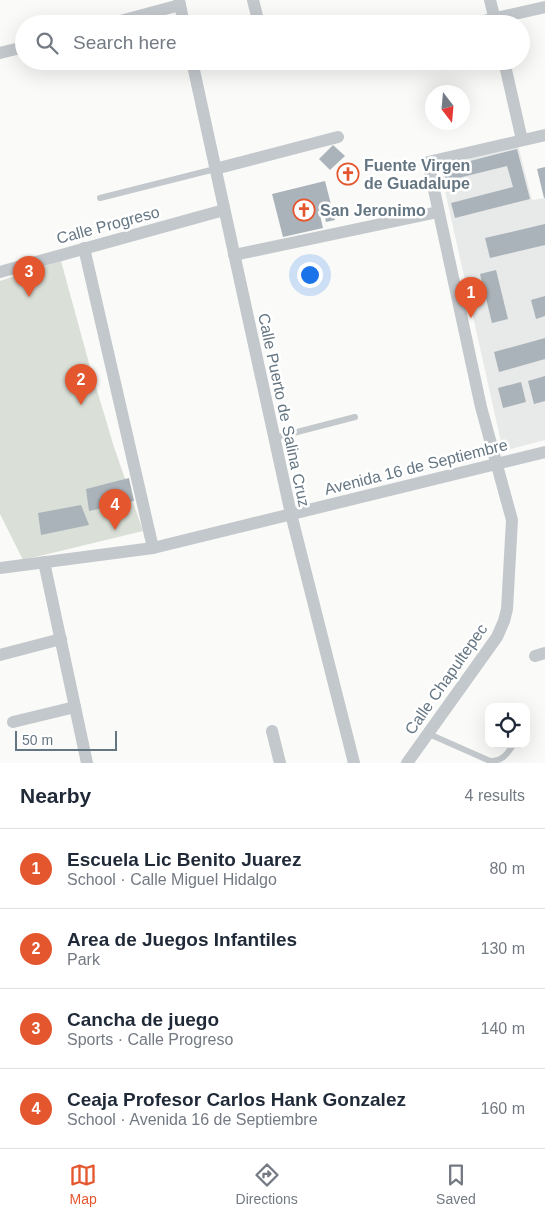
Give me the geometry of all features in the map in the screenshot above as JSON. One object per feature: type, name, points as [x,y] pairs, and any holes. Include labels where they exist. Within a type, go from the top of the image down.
[{"type":"street","points":[[253,0],[257,15]]},
{"type":"street","points":[[490,0],[494,15]]},
{"type":"street","points":[[138,15],[179,2],[182,15]]},
{"type":"street","points":[[516,15],[545,7]]},
{"type":"street","points":[[0,53],[15,49]]},
{"type":"street","name":"Calle Puerto de Salina Cruz","points":[[194,70],[290,514],[354,763]]},
{"type":"street","points":[[506,70],[522,140],[545,135]]},
{"type":"street","points":[[215,169],[338,138]]},
{"type":"street","name":"Calle Chapultepec","points":[[407,763],[497,637],[504,621],[508,590],[512,520],[481,408],[428,162],[522,140]]},
{"type":"street","name":"Calle Progreso","points":[[0,272],[224,210]]},
{"type":"street","points":[[234,255],[438,212]]},
{"type":"street","points":[[84,248],[153,548]]},
{"type":"street","name":"Avenida 16 de Septiembre","points":[[0,568],[153,548],[545,452]]},
{"type":"street","points":[[44,562],[87,763]]},
{"type":"street","points":[[0,655],[61,639]]},
{"type":"street","points":[[12,722],[75,707]]},
{"type":"street","points":[[272,731],[280,763]]},
{"type":"lane","points":[[100,198],[215,169]]},
{"type":"lane","points":[[274,438],[356,417]]},
{"type":"lane","points":[[429,734],[490,761],[504,757],[511,748]]},
{"type":"shaded area","points":[[518,145],[532,200],[545,198],[545,440],[503,451],[439,164]]},
{"type":"shaded area","points":[[61,261],[114,447],[143,531],[23,560],[0,514],[0,281]]},
{"type":"building","points":[[333,145],[345,156],[330,170],[319,159]]},
{"type":"building","points":[[517,149],[530,199],[455,218],[451,203],[513,187],[507,166],[446,181],[443,168]]},
{"type":"building","points":[[545,167],[545,198],[544,198],[537,169]]},
{"type":"building","points":[[325,181],[335,220],[326,222],[324,214],[320,215],[323,228],[283,237],[272,194]]},
{"type":"building","points":[[545,224],[545,245],[490,258],[485,238]]},
{"type":"building","points":[[496,270],[508,319],[492,323],[480,274]]},
{"type":"building","points":[[545,296],[545,316],[536,319],[531,300]]},
{"type":"building","points":[[545,338],[545,359],[499,372],[494,352]]},
{"type":"building","points":[[545,376],[545,401],[534,404],[528,381]]},
{"type":"building","points":[[521,382],[526,402],[503,408],[498,388]]},
{"type":"building","points":[[129,478],[134,501],[89,511],[86,489]]},
{"type":"building","points":[[81,505],[89,525],[41,535],[38,513]]},
{"type":"place","name":"Fuente Virgen de Guadalupe","points":[[348,174]]},
{"type":"place","name":"San Jeronimo","points":[[304,210]]},
{"type":"place","name":"Cancha de juego","points":[[29,297]]},
{"type":"place","name":"Escuela Lic Benito Juarez","points":[[471,318]]},
{"type":"place","name":"Area de Juegos Infantiles","points":[[81,405]]},
{"type":"place","name":"Ceaja Profesor Carlos Hank Gonzalez","points":[[115,530]]}]
